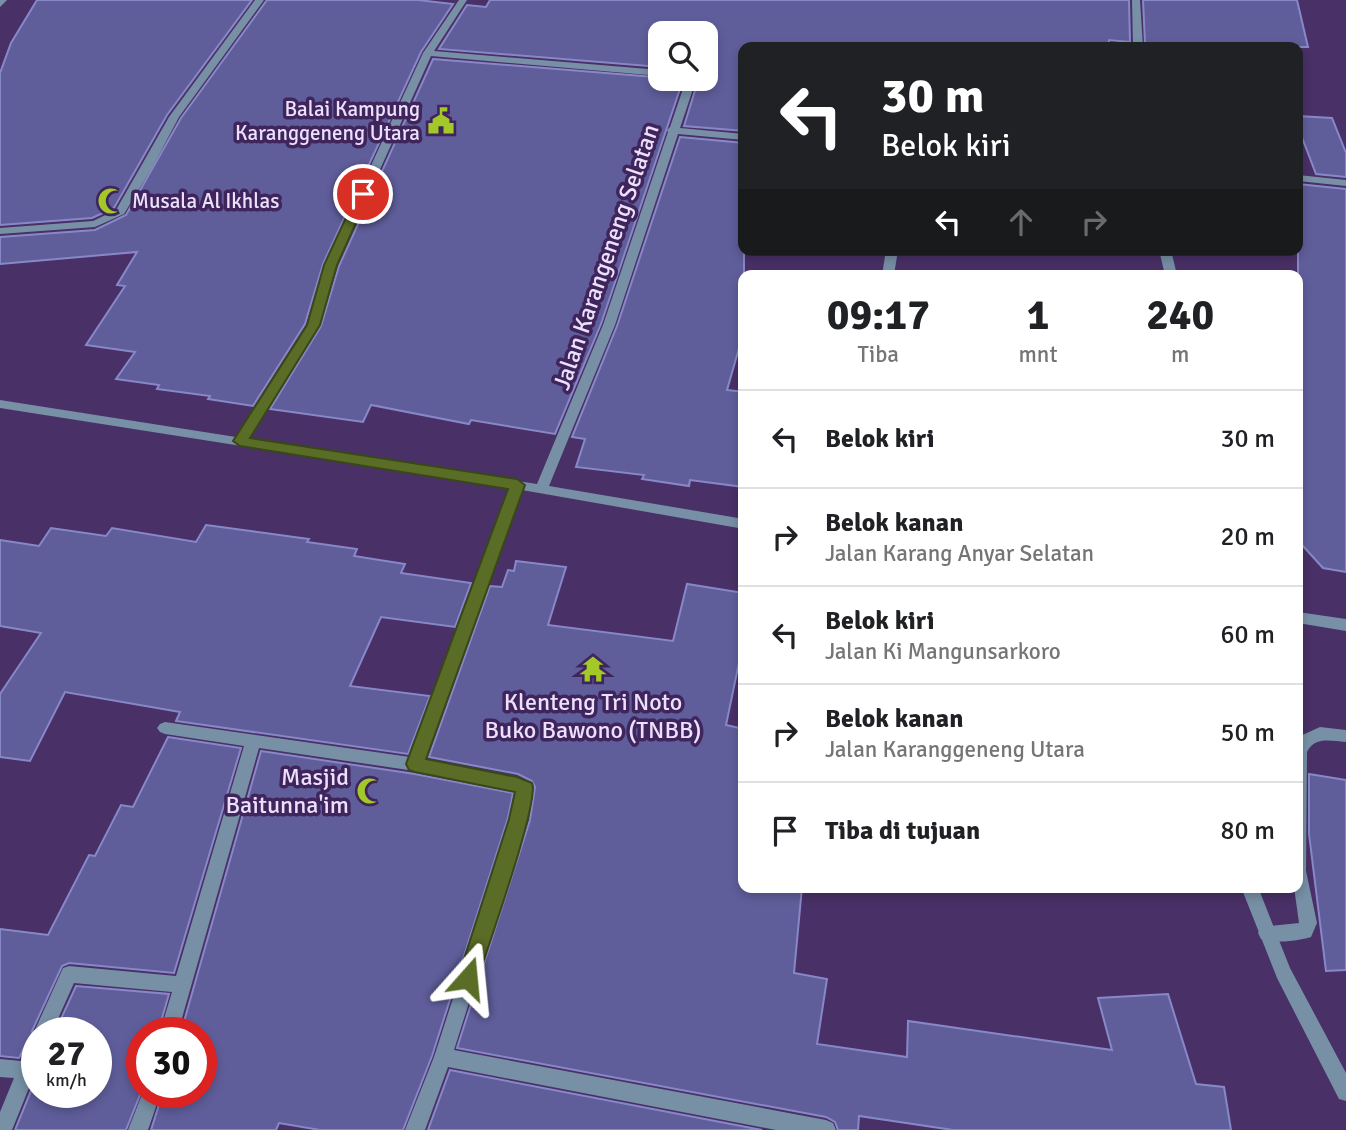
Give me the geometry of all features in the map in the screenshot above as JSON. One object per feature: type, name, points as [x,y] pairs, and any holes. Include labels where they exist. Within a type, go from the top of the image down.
[{"type":"street","points":[[0,4],[3,0]]},
{"type":"street","points":[[0,231],[95,223],[120,212],[174,117],[260,0]]},
{"type":"street","points":[[240,441],[313,325],[331,265],[428,53],[463,0]]},
{"type":"street","points":[[1136,0],[1138,42]]},
{"type":"street","points":[[428,53],[648,72]]},
{"type":"street","name":"Jalan Karangeneng Selatan","points":[[541,489],[610,325],[687,91]]},
{"type":"street","points":[[672,130],[738,136]]},
{"type":"street","points":[[1303,179],[1346,183]]},
{"type":"street","points":[[0,404],[517,485],[738,523]]},
{"type":"street","points":[[415,764],[517,485]]},
{"type":"street","points":[[1303,618],[1346,625]]},
{"type":"street","points":[[165,728],[415,764],[517,784],[525,788],[519,819],[443,1057],[415,1130]]},
{"type":"street","points":[[1303,744],[1305,740],[1321,733],[1346,736]]},
{"type":"street","points":[[173,1017],[254,740]]},
{"type":"street","points":[[1251,893],[1283,972],[1346,1092]]},
{"type":"street","points":[[1267,933],[1305,930],[1308,923],[1302,893]]},
{"type":"street","points":[[50,1017],[69,974],[182,985]]},
{"type":"street","points":[[443,1057],[826,1130]]},
{"type":"street","points":[[0,1068],[21,1070]]},
{"type":"street","points":[[2,1130],[21,1082]]},
{"type":"street","points":[[138,1130],[146,1108]]},
{"type":"building","points":[[37,0],[252,0],[167,115],[114,208],[92,218],[0,225],[0,73],[11,43]]},
{"type":"building","points":[[267,0],[418,0],[453,4],[421,52],[323,264],[305,324],[253,406],[208,399],[210,396],[157,389],[159,385],[116,379],[135,352],[86,345],[125,286],[117,285],[137,252],[0,264],[0,237],[95,230],[126,215],[181,118]]},
{"type":"building","points":[[490,0],[1129,0],[1130,42],[738,42],[738,130],[684,126],[695,91],[718,91],[718,21],[648,21],[648,66],[439,49],[467,5],[486,7]]},
{"type":"building","points":[[1143,0],[1297,0],[1308,47],[1303,47],[1303,42],[1145,42]]},
{"type":"building","points":[[433,59],[648,76],[648,91],[679,91],[601,324],[555,434],[471,420],[469,424],[371,405],[363,422],[270,409],[321,326],[339,266]]},
{"type":"building","points":[[1303,116],[1332,118],[1346,153],[1346,177],[1316,174],[1303,140]]},
{"type":"building","points":[[680,137],[738,142],[738,256],[744,256],[744,270],[738,270],[738,352],[727,390],[738,391],[738,486],[690,480],[689,486],[642,479],[644,475],[576,467],[585,439],[572,437],[617,326]]},
{"type":"building","points":[[1303,185],[1346,189],[1346,572],[1323,568],[1303,546],[1303,270],[1298,270],[1298,256],[1303,256]]},
{"type":"building","points":[[206,525],[309,539],[307,542],[357,549],[354,556],[405,564],[401,573],[471,583],[455,627],[381,617],[350,686],[430,696],[408,754],[176,721],[180,712],[65,692],[30,761],[0,757],[0,694],[41,633],[0,626],[0,540],[39,546],[51,528],[106,536],[112,528],[196,542]]},
{"type":"building","points":[[516,561],[566,567],[548,625],[673,641],[687,584],[738,592],[738,668],[726,725],[738,728],[738,893],[801,893],[794,973],[827,979],[817,1044],[907,1057],[908,1021],[1112,1050],[1098,998],[1168,994],[1196,1084],[1224,1087],[1231,1130],[953,1130],[859,1116],[858,1130],[838,1130],[835,1122],[826,1117],[457,1048],[530,820],[535,787],[532,781],[518,774],[429,757],[490,586],[502,587],[508,570],[514,571]]},
{"type":"building","points":[[168,737],[241,748],[174,973],[69,963],[62,966],[38,1017],[21,1017],[19,1058],[0,1056],[0,929],[48,935],[89,855],[95,856],[121,805],[133,807]]},
{"type":"building","points":[[261,751],[415,774],[513,793],[508,818],[432,1056],[403,1130],[320,1130],[279,1123],[276,1130],[151,1130],[158,1108],[217,1108],[217,1017],[185,1017]]},
{"type":"building","points":[[1309,774],[1346,780],[1346,970],[1326,971],[1309,834]]},
{"type":"building","points":[[76,986],[169,994],[162,1017],[126,1017],[126,1108],[135,1108],[126,1130],[15,1130],[24,1108],[112,1108],[112,1017],[62,1017]]},
{"type":"building","points":[[450,1070],[762,1130],[428,1130]]},
{"type":"place","name":"Balai Kampung Karanggeneng Utara","points":[[441,121]]},
{"type":"place","name":"Musala Al Ikhlas","points":[[111,201]]},
{"type":"place","name":"Klenteng Tri Noto Buko Bawono (TNBB)","points":[[593,669]]},
{"type":"place","name":"Masjid Baitunna'im","points":[[370,791]]},
{"type":"route","points":[[363,194],[331,265],[313,325],[240,441],[517,485],[415,764],[517,784],[525,788],[519,819],[468,978]]}]
